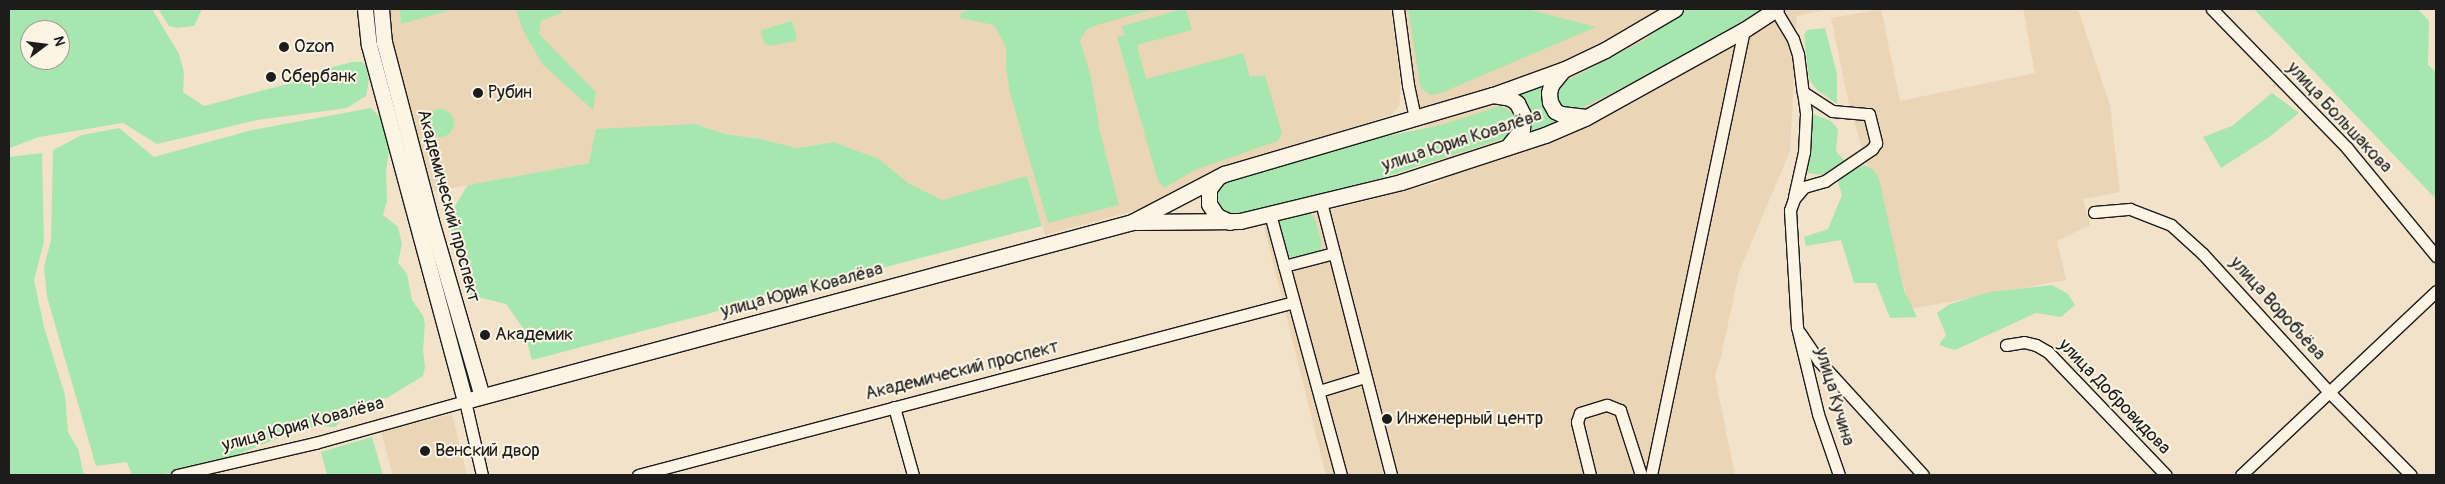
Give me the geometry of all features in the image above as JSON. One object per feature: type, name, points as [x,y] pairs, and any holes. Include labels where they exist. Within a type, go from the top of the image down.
[{"type":"main road","name":"Академический проспект","points":[[365,9],[377,43],[424,223],[465,400]]},
{"type":"main road","name":"Академический проспект","points":[[377,43],[381,9]]},
{"type":"main road","name":"улица Юрия Ковалёва","points":[[482,396],[1132,222],[1224,174],[1493,95],[1564,69],[1605,50],[1675,9]]},
{"type":"main road","name":"улица Юрия Ковалёва","points":[[1132,222],[1230,222],[1270,214],[1401,182],[1545,135],[1585,118],[1744,30],[1775,9]]},
{"type":"main road","points":[[1564,69],[1548,93],[1550,102],[1561,114],[1585,118]]},
{"type":"main road","points":[[1493,95],[1510,98],[1517,103],[1523,114],[1522,129],[1508,146]]},
{"type":"main road","points":[[1224,174],[1213,183],[1208,196],[1212,210],[1223,220],[1230,222]]},
{"type":"main road","name":"Академический проспект","points":[[424,223],[482,396]]},
{"type":"main road","points":[[465,400],[482,396]]},
{"type":"street","points":[[1398,9],[1408,85],[1415,118]]},
{"type":"street","name":"улица Кучина","points":[[1775,9],[1794,39],[1798,54],[1806,113],[1804,152],[1790,210],[1797,327],[1818,414],[1839,475]]},
{"type":"street","name":"улица Большакова","points":[[2212,9],[2346,148],[2436,256]]},
{"type":"street","points":[[1651,475],[1744,30]]},
{"type":"street","points":[[1794,198],[1804,188],[1825,181],[1872,149],[1876,143],[1869,114],[1832,111],[1803,92]]},
{"type":"street","points":[[1321,202],[1391,475]]},
{"type":"street","name":"улица Воробьёва","points":[[2094,212],[2130,209],[2171,225],[2203,254],[2330,393],[2412,475]]},
{"type":"street","points":[[1270,214],[1342,475]]},
{"type":"street","points":[[1284,266],[1334,254]]},
{"type":"street","points":[[2241,475],[2436,291]]},
{"type":"street","name":"Академический проспект","points":[[638,475],[1294,302]]},
{"type":"street","points":[[1797,327],[1819,361],[1923,475]]},
{"type":"street","name":"улица Добровидова","points":[[2006,345],[2024,342],[2036,344],[2048,352],[2166,475]]},
{"type":"street","points":[[1805,364],[1810,358],[1819,361]]},
{"type":"street","points":[[1319,391],[1366,377]]},
{"type":"street","name":"улица Юрия Ковалёва","points":[[177,475],[214,472],[465,400]]},
{"type":"street","name":"Академический проспект","points":[[465,400],[482,475]]},
{"type":"street","points":[[1590,475],[1577,422],[1580,413],[1607,405],[1614,406],[1620,410],[1641,475]]},
{"type":"street","points":[[894,407],[913,475]]},
{"type":"shaded area","points":[[387,9],[1391,9],[1401,87],[1399,106],[1391,115],[1221,168],[1141,209],[1045,235],[1027,176],[942,200],[908,183],[879,159],[834,142],[797,148],[761,139],[725,134],[695,124],[589,163],[430,192],[390,39]]},
{"type":"shaded area","points":[[1405,9],[1828,9],[1797,16],[1790,151],[1739,272],[1721,357],[1715,376],[1735,475],[1326,475],[1264,227],[1439,182],[1414,85]]},
{"type":"shaded area","points":[[1881,9],[1900,101],[2035,73],[2023,9],[2078,9],[2110,105],[2120,192],[2083,199],[2090,225],[2057,241],[2066,280],[1911,309],[1850,109],[1831,18]]},
{"type":"shaded area","points":[[452,414],[467,475],[393,475],[381,432]]},
{"type":"green space","points":[[9,9],[152,9],[179,54],[184,73],[183,92],[204,106],[306,79],[322,70],[352,62],[362,62],[366,66],[369,80],[366,96],[347,108],[257,120],[157,144],[123,123],[39,137],[10,148]]},
{"type":"green space","points":[[158,9],[202,9],[194,26],[177,28],[169,26]]},
{"type":"green space","points":[[400,9],[454,9],[401,24]]},
{"type":"green space","points":[[516,9],[562,9],[563,12],[541,21],[539,34],[596,92],[593,110],[542,64],[523,30]]},
{"type":"green space","points":[[972,9],[1154,9],[1097,25],[1086,30],[1080,41],[1091,77],[1100,132],[1119,205],[1048,223],[1010,93],[1006,67],[1006,47],[994,25],[960,18],[961,13]]},
{"type":"green space","points":[[1186,9],[1192,30],[1137,45],[1146,79],[1243,53],[1250,77],[1265,75],[1282,133],[1278,141],[1195,170],[1164,188],[1158,181],[1117,37],[1124,35],[1122,26]]},
{"type":"green space","points":[[1408,9],[1527,9],[1596,27],[1441,93],[1431,95],[1424,91],[1420,85]]},
{"type":"green space","points":[[1687,9],[1761,9],[1683,59],[1578,110],[1568,110],[1560,105],[1557,96],[1562,83],[1645,40],[1666,21]]},
{"type":"green space","points":[[2254,9],[2418,9],[2429,21],[2428,65],[2436,72],[2436,199]]},
{"type":"green space","points":[[792,21],[797,37],[795,41],[770,46],[764,43],[761,30]]},
{"type":"green space","points":[[1825,28],[1837,74],[1837,104],[1816,89],[1809,79],[1804,35],[1807,30]]},
{"type":"green space","points":[[1541,87],[1544,106],[1553,118],[1559,122],[1529,134],[1531,119],[1529,112],[1518,95]]},
{"type":"green space","points":[[2272,93],[2299,113],[2268,138],[2221,168],[2203,137],[2232,126]]},
{"type":"green space","points":[[1500,106],[1514,113],[1517,122],[1510,136],[1505,138],[1385,177],[1324,194],[1233,215],[1222,211],[1219,206],[1217,190],[1225,181],[1368,140],[1441,125]]},
{"type":"green space","points":[[371,108],[380,117],[389,151],[386,171],[387,201],[383,215],[398,227],[402,243],[398,263],[407,274],[412,300],[423,316],[425,324],[423,351],[425,367],[423,376],[382,401],[350,411],[335,427],[318,426],[291,433],[209,466],[158,475],[132,475],[127,462],[96,466],[47,297],[44,267],[51,240],[53,150],[82,135],[119,128],[154,157],[252,130]]},
{"type":"green space","points":[[440,109],[450,113],[454,123],[450,133],[440,137],[430,133],[426,123],[430,113]]},
{"type":"green space","points":[[1813,114],[1831,121],[1838,129],[1836,151],[1845,161],[1822,175],[1807,173]]},
{"type":"green space","points":[[695,124],[725,134],[761,139],[797,148],[834,142],[879,159],[908,183],[942,200],[1027,176],[1042,226],[532,360],[523,328],[506,304],[470,295],[448,217],[468,185],[589,163],[596,129]]},
{"type":"green space","points":[[42,153],[44,242],[34,280],[44,327],[65,395],[68,432],[78,449],[84,475],[9,475],[9,157]]},
{"type":"green space","points":[[1864,165],[1874,170],[1879,179],[1904,290],[1917,317],[1890,318],[1876,283],[1854,283],[1841,240],[1806,246],[1804,237],[1828,229],[1842,195],[1837,179]]},
{"type":"green space","points":[[1309,212],[1315,219],[1322,244],[1318,252],[1290,260],[1284,255],[1278,221]]},
{"type":"green space","points":[[2052,285],[2068,294],[2075,305],[2061,317],[2036,313],[1955,350],[1939,345],[1946,335],[1937,313],[1950,304],[1990,292]]},
{"type":"green space","points":[[372,437],[383,475],[327,475],[321,452]]},
{"type":"place","name":"Ozon","points":[[284,47]]},
{"type":"place","name":"Сбербанк","points":[[271,77]]},
{"type":"place","name":"Рубин","points":[[478,93]]},
{"type":"place","name":"Академик","points":[[485,335]]},
{"type":"place","name":"Инженерный центр","points":[[1387,419]]},
{"type":"place","name":"Венский двор","points":[[425,451]]}]
